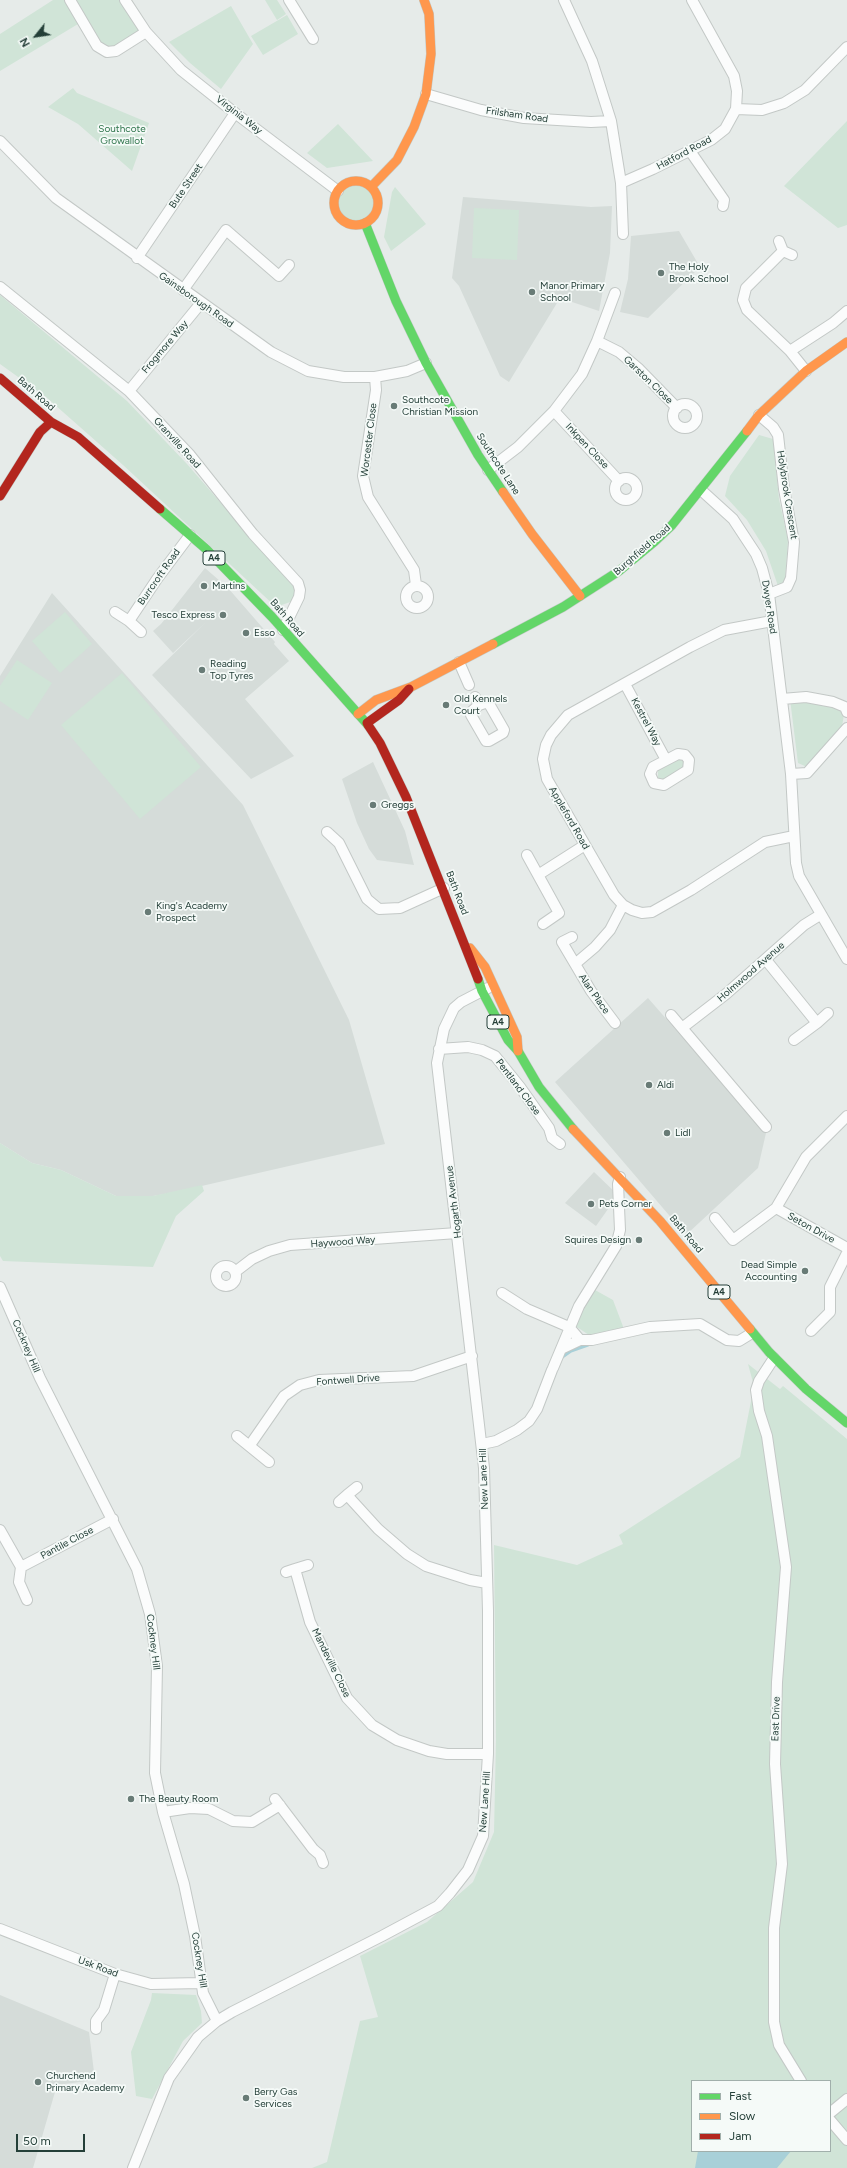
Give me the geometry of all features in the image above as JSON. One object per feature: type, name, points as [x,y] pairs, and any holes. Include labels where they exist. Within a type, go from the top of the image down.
[{"type":"street","points":[[70,0],[97,46],[107,52],[116,51],[146,32]]},
{"type":"street","name":"Virginia Way","points":[[125,0],[146,32],[181,70],[235,113],[338,190]]},
{"type":"street","points":[[289,0],[313,39]]},
{"type":"street","points":[[371,187],[397,160],[414,127],[426,94],[431,54],[429,14],[424,0]]},
{"type":"street","points":[[564,0],[592,61],[611,120],[621,183],[623,234]]},
{"type":"street","name":"Hatford Road","points":[[621,183],[711,140],[725,129],[736,109],[737,91],[734,76],[692,0]]},
{"type":"street","points":[[736,109],[762,110],[784,103],[804,90],[847,47]]},
{"type":"street","name":"Frilsham Road","points":[[426,94],[481,110],[524,118],[591,122],[611,120]]},
{"type":"street","name":"Bute Street","points":[[137,258],[235,113]]},
{"type":"street","name":"Gainsborough Road","points":[[0,141],[56,198],[137,258],[271,352],[308,371],[344,377],[375,377],[407,370],[426,362]]},
{"type":"street","points":[[690,151],[724,200],[723,206]]},
{"type":"street","points":[[359,181],[371,187],[376,194],[378,208],[371,219],[365,223],[350,224],[340,218],[334,204],[338,190],[348,183],[359,181]]},
{"type":"street","name":"Southcote Lane","points":[[365,223],[396,301],[426,362],[488,470],[532,534],[580,596]]},
{"type":"street","points":[[183,290],[226,230],[279,276],[288,265]]},
{"type":"street","points":[[792,255],[781,246],[746,288],[743,300],[747,310],[790,350],[806,371]]},
{"type":"street","name":"Granville Road","points":[[0,287],[129,391],[190,455],[253,534],[298,583],[300,590],[299,597],[283,630]]},
{"type":"street","points":[[488,470],[518,447],[554,412],[582,374],[597,341],[615,293]]},
{"type":"street","name":"Frogmore Way","points":[[129,391],[201,303]]},
{"type":"street","points":[[790,350],[833,323],[847,311]]},
{"type":"street","name":"Garston Close","points":[[597,341],[619,352],[638,368],[677,408]]},
{"type":"street","name":"Burghfield Road","points":[[358,714],[376,700],[411,687],[563,608],[619,571],[654,542],[701,490],[759,415],[806,371],[847,342]]},
{"type":"street","name":"Worcester Close","points":[[375,377],[376,390],[363,476],[368,497],[414,570],[416,585]]},
{"type":"street","name":"Bath Road","points":[[0,378],[39,410],[51,422],[78,437],[190,535],[283,630],[367,723],[380,743],[396,774],[444,888],[482,991],[508,1040],[518,1051],[533,1078],[555,1108],[676,1238],[752,1333],[774,1358],[847,1423]]},
{"type":"street","name":"Inkpen Close","points":[[554,412],[619,481]]},
{"type":"street","name":"Holybrook Crescent","points":[[759,415],[773,427],[778,435],[784,489],[794,542],[791,578],[787,588],[770,594]]},
{"type":"street","points":[[0,496],[40,432],[51,422]]},
{"type":"street","name":"Dwyer Road","points":[[701,490],[733,519],[746,538],[762,568],[770,594],[791,774],[796,863],[799,876],[820,915],[847,959]]},
{"type":"street","name":"Burrcroft Road","points":[[129,621],[157,579],[190,535]]},
{"type":"street","points":[[115,612],[129,621],[141,632]]},
{"type":"street","name":"Appleford Road","points":[[623,905],[614,896],[547,779],[543,760],[546,745],[559,724],[568,715],[690,647],[724,630],[772,621]]},
{"type":"street","points":[[459,662],[469,685]]},
{"type":"street","name":"Kestrel Way","points":[[625,684],[666,760]]},
{"type":"street","name":"Burghfield Road","points":[[367,723],[399,700],[411,687]]},
{"type":"street","points":[[782,699],[806,697],[833,702],[845,707],[847,712]]},
{"type":"street","points":[[791,774],[807,773],[847,728]]},
{"type":"street","points":[[327,832],[338,843],[367,899],[380,909],[400,908],[444,888]]},
{"type":"street","points":[[623,905],[642,912],[652,912],[691,890],[765,842],[794,836]]},
{"type":"street","points":[[538,875],[585,845]]},
{"type":"street","points":[[527,855],[560,913],[543,924]]},
{"type":"street","name":"Alan Place","points":[[574,964],[595,947],[610,930],[623,905]]},
{"type":"street","name":"Holmwood Avenue","points":[[682,1028],[766,960],[804,925],[820,915]]},
{"type":"street","name":"Alan Place","points":[[572,936],[562,942],[591,991],[615,1023]]},
{"type":"street","name":"Bath Road","points":[[465,943],[478,956],[493,986],[517,1037],[518,1051]]},
{"type":"street","points":[[766,960],[816,1023]]},
{"type":"street","name":"Hogarth Avenue","points":[[482,1444],[439,1083],[439,1049],[449,1017],[454,1008],[461,1002],[493,986]]},
{"type":"street","points":[[794,1040],[828,1013]]},
{"type":"street","points":[[671,1015],[766,1127]]},
{"type":"street","name":"Pentland Close","points":[[439,1049],[468,1047],[482,1050],[495,1056],[545,1122],[552,1138],[560,1144]]},
{"type":"street","points":[[715,1218],[733,1240],[776,1208],[806,1157],[847,1116]]},
{"type":"street","name":"New Lane Hill","points":[[133,2168],[169,2078],[198,2037],[217,2021],[438,1906],[468,1870],[483,1836],[488,1754],[488,1583],[482,1444],[496,1441],[529,1421],[537,1409],[578,1306],[616,1246],[620,1230],[618,1184],[620,1177]]},
{"type":"street","name":"Seton Drive","points":[[776,1208],[847,1248]]},
{"type":"street","name":"Haywood Way","points":[[235,1272],[258,1256],[290,1245],[457,1233]]},
{"type":"street","points":[[811,1331],[830,1312],[830,1287],[847,1253]]},
{"type":"street","name":"Cockney Hill","points":[[0,1287],[40,1378],[113,1519],[137,1569],[150,1614],[158,1666],[155,1773],[163,1812],[184,1884],[195,1936],[201,1983],[207,2002],[217,2021]]},
{"type":"street","points":[[502,1292],[527,1309],[569,1327],[580,1340]]},
{"type":"street","points":[[562,1349],[580,1340],[592,1340],[650,1327],[700,1324],[727,1340],[739,1341],[752,1333]]},
{"type":"street","name":"Fontwell Drive","points":[[250,1445],[284,1396],[300,1385],[319,1380],[414,1376],[472,1356]]},
{"type":"street","name":"East Drive","points":[[774,1358],[762,1376],[756,1390],[759,1411],[767,1436],[786,1567],[777,1682],[775,1764],[782,1864],[774,1928],[774,2022],[779,2045],[800,2080]]},
{"type":"street","points":[[237,1436],[250,1445],[269,1462]]},
{"type":"street","points":[[357,1487],[343,1498],[419,1562],[445,1573],[488,1583]]},
{"type":"street","name":"Pantile Close","points":[[21,1567],[113,1519]]},
{"type":"street","points":[[0,1530],[21,1567],[19,1582],[26,1600]]},
{"type":"street","name":"Mandeville Close","points":[[308,1565],[291,1571],[310,1622],[347,1698],[372,1726],[397,1740],[429,1751],[447,1754],[488,1754]]},
{"type":"street","points":[[163,1812],[190,1808],[209,1809],[233,1821],[252,1822],[277,1802],[313,1850],[320,1855],[323,1863]]},
{"type":"street","name":"Usk Road","points":[[0,1929],[115,1974],[151,1984],[201,1983]]},
{"type":"street","points":[[96,2029],[96,2021],[104,2010],[115,1974]]},
{"type":"street","points":[[831,2112],[847,2099]]},
{"type":"street","points":[[831,2121],[847,2140]]},
{"type":"shaded area","name":"Manor Primary School","points":[[463,197],[591,207],[612,206],[610,253],[599,311],[560,298],[509,382],[500,376],[459,286],[452,278]]},
{"type":"shaded area","name":"The Holy Brook School","points":[[679,231],[700,267],[648,318],[620,312],[628,279],[631,236]]},
{"type":"shaded area","points":[[205,568],[228,588],[275,642],[274,644],[289,661],[245,699],[294,756],[251,779],[152,675],[206,622],[173,653],[153,631],[161,624]]},
{"type":"shaded area","name":"King's Academy Prospect","points":[[52,593],[243,805],[349,1020],[385,1144],[171,1193],[153,1196],[116,1196],[61,1170],[32,1163],[0,1143],[0,676]]},
{"type":"shaded area","points":[[373,762],[405,831],[414,865],[377,860],[369,849],[357,823],[342,779]]},
{"type":"shaded area","points":[[648,998],[766,1133],[758,1168],[686,1235],[555,1082]]},
{"type":"shaded area","points":[[594,1172],[618,1195],[596,1226],[565,1203]]},
{"type":"shaded area","name":"Churchend Primary Academy","points":[[0,1995],[89,2032],[95,2080],[57,2085],[33,2168],[0,2168]]},
{"type":"green space","points":[[53,0],[125,0],[146,32],[107,52],[83,21],[0,71],[0,34]]},
{"type":"green space","points":[[265,0],[277,0],[286,14],[277,20]]},
{"type":"green space","points":[[231,6],[253,44],[221,89],[190,63],[169,42]]},
{"type":"green space","points":[[287,15],[298,34],[263,55],[251,36]]},
{"type":"green space","name":"Southcote Growallot","points":[[73,88],[77,93],[149,123],[132,171],[78,124],[48,107]]},
{"type":"green space","points":[[847,121],[847,225],[838,228],[784,186]]},
{"type":"green space","points":[[338,124],[373,161],[327,168],[307,153]]},
{"type":"green space","points":[[356,185],[369,190],[374,203],[369,216],[356,221],[343,216],[338,203],[343,190]]},
{"type":"green space","points":[[395,187],[426,224],[391,251],[384,237],[392,192]]},
{"type":"green space","points":[[474,208],[519,210],[517,260],[472,258]]},
{"type":"green space","points":[[0,295],[127,401],[187,464],[293,586],[296,595],[293,601],[276,607],[123,465],[46,397],[0,364]]},
{"type":"green space","points":[[759,435],[773,439],[779,499],[788,540],[785,581],[778,586],[766,551],[747,520],[725,496],[730,476]]},
{"type":"green space","points":[[65,612],[92,644],[60,673],[32,641]]},
{"type":"green space","points":[[17,660],[52,683],[28,720],[0,701],[0,686]]},
{"type":"green space","points":[[122,673],[201,767],[140,819],[61,725]]},
{"type":"green space","points":[[790,699],[836,707],[844,715],[842,726],[807,767],[798,763]]},
{"type":"green space","points":[[681,758],[686,766],[667,780],[658,778],[658,769],[675,759]]},
{"type":"green space","points":[[0,1143],[32,1163],[61,1170],[116,1196],[153,1196],[202,1185],[204,1191],[176,1216],[153,1267],[3,1261],[0,1256]]},
{"type":"green space","points":[[595,1290],[613,1300],[624,1329],[589,1335],[574,1325]]},
{"type":"green space","points":[[748,1364],[780,1389],[783,1386],[847,1439],[847,2168],[312,2168],[327,2162],[360,2021],[378,2017],[360,1956],[427,1922],[473,1882],[494,1832],[496,1740],[494,1545],[577,1565],[623,1544],[619,1535],[740,1457],[754,1386]]},
{"type":"green space","points":[[152,1993],[196,1995],[201,2011],[202,2023],[183,2041],[152,2099],[136,2096],[131,2052],[151,2000]]},
{"type":"water","points":[[698,2152],[790,2152],[777,2168],[695,2168]]},
{"type":"waterway","points":[[561,1358],[571,1351],[588,1345]]},
{"type":"traffic: fast","points":[[365,223],[396,301],[426,363],[478,455],[503,492]]},
{"type":"traffic: fast","points":[[493,644],[563,607],[619,571],[654,542],[672,525],[747,431]]},
{"type":"traffic: fast","points":[[160,509],[206,549],[272,617],[368,725]]},
{"type":"traffic: fast","points":[[478,979],[482,991],[508,1040],[518,1051],[539,1087],[573,1129]]},
{"type":"traffic: fast","points":[[750,1329],[769,1352],[806,1389],[847,1423]]},
{"type":"traffic: slow","points":[[371,187],[397,160],[414,127],[426,94],[431,54],[429,14],[424,0]]},
{"type":"traffic: slow","points":[[356,181],[368,185],[374,191],[378,203],[374,215],[368,221],[356,225],[344,221],[338,215],[334,203],[338,191],[344,185],[356,181]]},
{"type":"traffic: slow","points":[[747,431],[759,415],[806,371],[847,342]]},
{"type":"traffic: slow","points":[[503,492],[532,534],[580,596]]},
{"type":"traffic: slow","points":[[358,714],[376,700],[411,687],[493,644]]},
{"type":"traffic: slow","points":[[470,948],[485,967],[517,1037],[518,1051]]},
{"type":"traffic: slow","points":[[573,1129],[660,1221],[750,1329]]},
{"type":"traffic: jam","points":[[0,378],[51,422],[78,437],[160,509]]},
{"type":"traffic: jam","points":[[0,496],[40,432],[51,422]]},
{"type":"traffic: jam","points":[[367,723],[399,700],[409,689]]},
{"type":"traffic: jam","points":[[368,725],[380,743],[406,797],[478,979]]},
{"type":"place","name":"The Holy Brook School","points":[[661,273]]},
{"type":"place","name":"Manor Primary School","points":[[532,292]]},
{"type":"place","name":"Southcote Christian Mission","points":[[394,406]]},
{"type":"place","name":"Martins","points":[[204,586]]},
{"type":"place","name":"Tesco Express","points":[[223,615]]},
{"type":"place","name":"Esso","points":[[246,633]]},
{"type":"place","name":"Reading Top Tyres","points":[[202,670]]},
{"type":"place","name":"Old Kennels Court","points":[[446,705]]},
{"type":"place","name":"Greggs","points":[[373,805]]},
{"type":"place","name":"King's Academy Prospect","points":[[148,912]]},
{"type":"place","name":"Aldi","points":[[649,1085]]},
{"type":"place","name":"Lidl","points":[[667,1133]]},
{"type":"place","name":"Pets Corner","points":[[591,1204]]},
{"type":"place","name":"Squires Design","points":[[639,1240]]},
{"type":"place","name":"Dead Simple Accounting","points":[[805,1271]]},
{"type":"place","name":"The Beauty Room","points":[[131,1799]]},
{"type":"place","name":"Churchend Primary Academy","points":[[38,2082]]},
{"type":"place","name":"Berry Gas Services","points":[[246,2098]]}]
